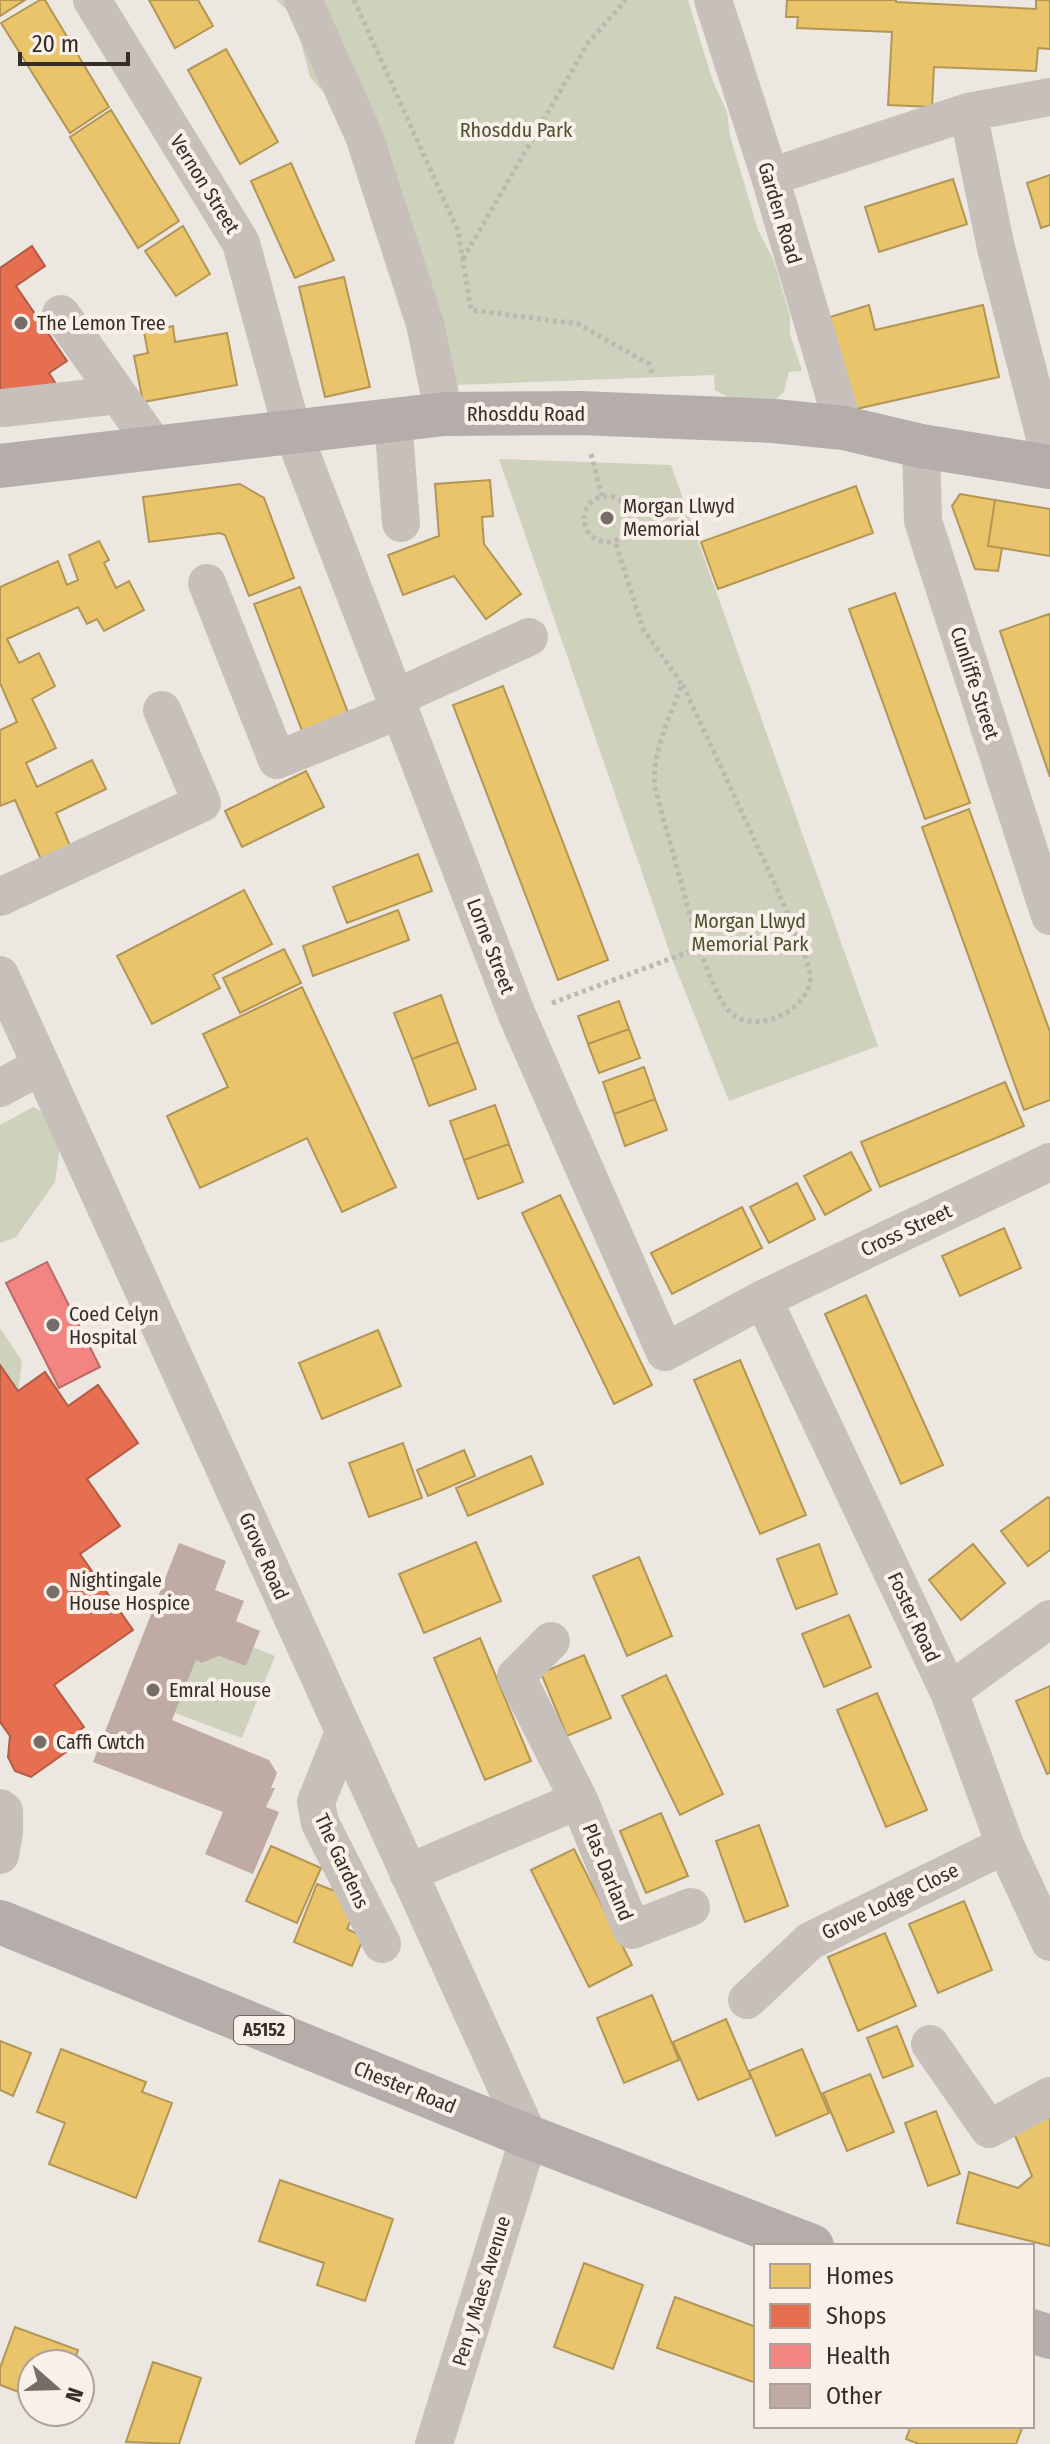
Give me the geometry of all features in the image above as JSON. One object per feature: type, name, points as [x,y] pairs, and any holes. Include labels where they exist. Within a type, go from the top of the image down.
[{"type":"main road","name":"Rhosddu Road","points":[[0,466],[444,414],[580,413],[774,421],[844,428],[921,446],[1050,467]]},
{"type":"main road","name":"Chester Road","points":[[0,1922],[529,2137],[807,2244]]},
{"type":"street","name":"Vernon Street","points":[[92,0],[241,243],[292,430]]},
{"type":"street","points":[[303,0],[364,136],[425,324],[444,414]]},
{"type":"street","name":"Garden Road","points":[[713,0],[770,177],[844,428]]},
{"type":"street","points":[[770,177],[968,112],[1050,97]]},
{"type":"street","points":[[968,112],[996,248],[1050,457]]},
{"type":"street","points":[[61,314],[155,447]]},
{"type":"street","points":[[3,408],[118,395]]},
{"type":"street","points":[[393,420],[401,523]]},
{"type":"street","name":"Lorne Street","points":[[292,430],[517,1015],[665,1352],[763,1299]]},
{"type":"street","name":"Cunliffe Street","points":[[921,446],[923,521],[1050,916]]},
{"type":"street","points":[[207,583],[277,760],[529,637]]},
{"type":"street","points":[[0,897],[202,803],[162,710]]},
{"type":"street","name":"Grove Road","points":[[0,975],[529,2137]]},
{"type":"street","points":[[0,1088],[41,1066]]},
{"type":"street","name":"Cross Street","points":[[763,1299],[1050,1162]]},
{"type":"street","name":"Foster Road","points":[[763,1299],[949,1692],[1005,1845],[1050,1942]]},
{"type":"street","points":[[949,1692],[1050,1619]]},
{"type":"street","name":"Plas Darland","points":[[551,1641],[516,1676],[579,1800],[632,1930],[691,1907]]},
{"type":"street","name":"The Gardens","points":[[344,1732],[316,1802],[320,1823],[382,1944]]},
{"type":"street","name":"Plas Darland","points":[[408,1873],[579,1800]]},
{"type":"street","points":[[0,1808],[4,1811],[4,1832],[0,1855]]},
{"type":"street","name":"Grove Lodge Close","points":[[747,2000],[810,1941],[1005,1845]]},
{"type":"street","points":[[930,2044],[989,2129],[1050,2096]]},
{"type":"street","name":"Pen y Maes Avenue","points":[[434,2444],[529,2137]]},
{"type":"path","points":[[354,0],[458,231],[471,310],[578,324],[649,364],[664,415]]},
{"type":"path","points":[[463,259],[588,43],[626,0]]},
{"type":"path","points":[[602,496],[624,502],[631,516],[627,532],[615,541],[607,542],[593,537],[584,525],[585,510],[602,496]]},
{"type":"path","points":[[615,541],[643,629],[682,684],[774,882],[809,967],[810,979],[801,1000],[762,1022],[738,1018],[722,1000],[699,948],[655,788],[653,772],[657,754],[682,684]]},
{"type":"path","points":[[517,1015],[699,948]]},
{"type":"green space","name":"Rhosddu Park","points":[[276,0],[688,0],[712,79],[727,112],[730,136],[758,230],[774,261],[790,316],[790,334],[802,371],[789,372],[784,392],[767,407],[733,400],[715,390],[714,375],[455,385],[336,106],[310,77],[294,16]]},
{"type":"green space","name":"Morgan Llwyd Memorial Park","points":[[499,459],[671,465],[878,1046],[729,1101],[672,959]]},
{"type":"green space","points":[[33,1107],[49,1115],[61,1138],[55,1182],[16,1237],[0,1243],[0,1125]]},
{"type":"green space","points":[[0,1328],[22,1361],[18,1391],[0,1365]]},
{"type":"green space","points":[[253,1647],[275,1656],[242,1738],[175,1713],[196,1660],[203,1663],[219,1656],[246,1666]]},
{"type":"building: Homes","points":[[0,0],[25,0],[0,16]]},
{"type":"building: Homes","points":[[45,0],[109,107],[70,133],[1,23]]},
{"type":"building: Homes","points":[[149,0],[198,0],[213,26],[175,48]]},
{"type":"building: Homes","points":[[787,0],[896,0],[1036,9],[1036,0],[1050,0],[1050,49],[1038,48],[1036,71],[934,67],[932,107],[888,105],[892,32],[797,28],[798,17],[786,17]]},
{"type":"building: Homes","points":[[226,49],[278,142],[240,164],[188,70]]},
{"type":"building: Homes","points":[[111,110],[179,221],[138,248],[70,137]]},
{"type":"building: Homes","points":[[291,163],[334,260],[295,278],[251,181]]},
{"type":"building: Homes","points":[[1050,175],[1050,225],[1041,228],[1027,183]]},
{"type":"building: Homes","points":[[953,179],[967,224],[879,252],[865,207]]},
{"type":"building: Homes","points":[[183,226],[210,274],[176,296],[145,251]]},
{"type":"building: Homes","points":[[344,277],[370,387],[325,397],[299,287]]},
{"type":"building: Homes","points":[[869,305],[875,330],[983,305],[999,377],[856,409],[827,318]]},
{"type":"building: Homes","points":[[173,326],[175,342],[227,333],[237,385],[143,402],[134,356],[148,353],[144,332]]},
{"type":"building: Homes","points":[[490,480],[493,516],[482,517],[484,544],[521,594],[486,619],[454,576],[403,595],[388,555],[439,536],[435,484]]},
{"type":"building: Homes","points":[[240,484],[264,498],[294,578],[249,596],[225,535],[220,533],[149,542],[143,497]]},
{"type":"building: Homes","points":[[856,486],[873,533],[718,589],[701,542]]},
{"type":"building: Homes","points":[[960,494],[995,500],[988,546],[1002,548],[998,571],[975,569],[952,506]]},
{"type":"building: Homes","points":[[995,500],[1050,509],[1050,556],[988,546]]},
{"type":"building: Homes","points":[[99,541],[109,560],[104,563],[116,588],[129,581],[144,610],[104,631],[97,619],[87,624],[78,607],[7,639],[19,663],[39,653],[55,686],[32,699],[56,748],[26,763],[37,787],[92,760],[106,789],[56,813],[71,848],[43,864],[15,800],[0,806],[0,730],[17,722],[0,683],[0,587],[58,561],[67,585],[78,580],[69,555]]},
{"type":"building: Homes","points":[[300,587],[350,718],[304,736],[254,604]]},
{"type":"building: Homes","points":[[895,593],[970,803],[925,819],[849,609]]},
{"type":"building: Homes","points":[[1050,616],[1050,777],[1000,631]]},
{"type":"building: Homes","points":[[503,686],[608,960],[558,980],[453,705]]},
{"type":"building: Homes","points":[[306,771],[324,807],[242,847],[225,811]]},
{"type":"building: Homes","points":[[969,809],[1050,1032],[1050,1100],[1024,1110],[922,827]]},
{"type":"building: Homes","points":[[418,854],[432,891],[347,923],[333,887]]},
{"type":"building: Homes","points":[[244,890],[272,944],[213,975],[220,988],[152,1024],[117,956]]},
{"type":"building: Homes","points":[[398,910],[409,940],[313,976],[303,946]]},
{"type":"building: Homes","points":[[284,949],[301,983],[240,1013],[223,978]]},
{"type":"building: Homes","points":[[302,987],[396,1187],[342,1212],[307,1138],[200,1188],[167,1116],[228,1087],[203,1034]]},
{"type":"building: Homes","points":[[441,995],[458,1042],[412,1059],[394,1013]]},
{"type":"building: Homes","points":[[619,1001],[629,1029],[588,1044],[578,1016]]},
{"type":"building: Homes","points":[[629,1029],[640,1058],[599,1073],[588,1044]]},
{"type":"building: Homes","points":[[458,1042],[476,1089],[429,1106],[412,1059]]},
{"type":"building: Homes","points":[[644,1067],[655,1099],[614,1114],[603,1082]]},
{"type":"building: Homes","points":[[1005,1082],[1024,1126],[880,1187],[861,1142]]},
{"type":"building: Homes","points":[[655,1099],[667,1130],[625,1146],[614,1114]]},
{"type":"building: Homes","points":[[495,1105],[509,1144],[464,1160],[450,1121]]},
{"type":"building: Homes","points":[[509,1144],[523,1182],[478,1199],[464,1160]]},
{"type":"building: Homes","points":[[851,1152],[871,1190],[825,1215],[804,1176]]},
{"type":"building: Homes","points":[[797,1183],[815,1219],[769,1243],[750,1207]]},
{"type":"building: Homes","points":[[560,1195],[652,1385],[614,1404],[522,1213]]},
{"type":"building: Homes","points":[[742,1207],[762,1248],[672,1294],[651,1253]]},
{"type":"building: Homes","points":[[1004,1228],[1021,1268],[960,1296],[942,1256]]},
{"type":"building: Homes","points":[[866,1295],[943,1465],[901,1484],[825,1314]]},
{"type":"building: Homes","points":[[378,1330],[401,1386],[322,1419],[299,1363]]},
{"type":"building: Homes","points":[[740,1360],[806,1515],[760,1534],[694,1380]]},
{"type":"building: Homes","points":[[403,1443],[422,1498],[369,1517],[349,1463]]},
{"type":"building: Homes","points":[[464,1450],[475,1476],[428,1496],[417,1470]]},
{"type":"building: Homes","points":[[531,1456],[543,1484],[468,1516],[456,1488]]},
{"type":"building: Homes","points":[[1048,1497],[1050,1550],[1028,1566],[1001,1531]]},
{"type":"building: Homes","points":[[476,1542],[501,1601],[424,1633],[399,1574]]},
{"type":"building: Homes","points":[[819,1544],[837,1594],[796,1609],[777,1559]]},
{"type":"building: Homes","points":[[973,1544],[1005,1583],[961,1620],[929,1580]]},
{"type":"building: Homes","points":[[639,1557],[672,1636],[627,1656],[593,1576]]},
{"type":"building: Homes","points":[[849,1615],[871,1667],[824,1687],[802,1634]]},
{"type":"building: Homes","points":[[480,1638],[531,1761],[485,1780],[434,1658]]},
{"type":"building: Homes","points":[[584,1655],[611,1718],[567,1736],[541,1673]]},
{"type":"building: Homes","points":[[666,1675],[723,1794],[680,1815],[622,1696]]},
{"type":"building: Homes","points":[[1050,1686],[1050,1773],[1047,1774],[1016,1701]]},
{"type":"building: Homes","points":[[877,1693],[927,1810],[886,1827],[837,1710]]},
{"type":"building: Homes","points":[[661,1813],[688,1876],[646,1893],[620,1831]]},
{"type":"building: Homes","points":[[759,1825],[788,1906],[745,1922],[716,1841]]},
{"type":"building: Homes","points":[[271,1846],[321,1868],[297,1923],[246,1901]]},
{"type":"building: Homes","points":[[574,1849],[632,1965],[589,1987],[531,1870]]},
{"type":"building: Homes","points":[[317,1884],[350,1897],[354,1913],[347,1929],[364,1937],[352,1966],[294,1942]]},
{"type":"building: Homes","points":[[964,1901],[992,1970],[938,1993],[909,1924]]},
{"type":"building: Homes","points":[[885,1933],[916,2006],[858,2031],[828,1957]]},
{"type":"building: Homes","points":[[652,1995],[679,2060],[624,2083],[597,2018]]},
{"type":"building: Homes","points":[[726,2019],[751,2078],[698,2100],[673,2042]]},
{"type":"building: Homes","points":[[897,2026],[913,2066],[883,2078],[867,2038]]},
{"type":"building: Homes","points":[[0,2041],[31,2053],[13,2096],[0,2090]]},
{"type":"building: Homes","points":[[61,2049],[146,2082],[142,2092],[172,2103],[136,2198],[49,2164],[65,2123],[37,2112]]},
{"type":"building: Homes","points":[[802,2049],[829,2113],[776,2136],[749,2071]]},
{"type":"building: Homes","points":[[870,2074],[894,2132],[847,2151],[823,2093]]},
{"type":"building: Homes","points":[[936,2111],[960,2174],[928,2186],[905,2123]]},
{"type":"building: Homes","points":[[1050,2112],[1050,2246],[957,2223],[969,2172],[1018,2188],[1032,2176],[1011,2126]]},
{"type":"building: Homes","points":[[280,2180],[393,2219],[365,2301],[317,2285],[324,2263],[259,2241]]},
{"type":"building: Homes","points":[[584,2263],[643,2285],[613,2369],[554,2347]]},
{"type":"building: Homes","points":[[675,2297],[754,2326],[754,2382],[657,2348]]},
{"type":"building: Homes","points":[[15,2327],[73,2348],[16,2348],[16,2391],[0,2385],[0,2368]]},
{"type":"building: Homes","points":[[153,2362],[201,2378],[179,2444],[126,2442]]},
{"type":"building: Homes","points":[[910,2428],[1022,2428],[1016,2444],[919,2444],[906,2439]]},
{"type":"building: Shops","name":"The Lemon Tree","points":[[32,246],[45,266],[16,286],[67,361],[49,373],[56,384],[0,397],[0,268]]},
{"type":"building: Shops","name":"Nightingale House Hospice","points":[[0,1365],[18,1391],[45,1372],[68,1406],[98,1385],[138,1443],[87,1479],[120,1526],[80,1554],[133,1630],[54,1685],[84,1727],[67,1739],[72,1748],[31,1777],[15,1771],[8,1757],[10,1736],[0,1722]]},
{"type":"building: Health","name":"Coed Celyn Hospital","points":[[47,1262],[100,1367],[59,1388],[6,1283]]},
{"type":"building: Other","name":"Emral House","points":[[179,1543],[226,1561],[215,1590],[244,1601],[236,1621],[260,1631],[246,1666],[219,1656],[202,1663],[196,1660],[172,1720],[269,1760],[277,1773],[271,1788],[275,1788],[266,1807],[279,1812],[253,1874],[205,1854],[223,1812],[93,1762]]},
{"type":"place","name":"The Lemon Tree","points":[[21,323]]},
{"type":"place","name":"Morgan Llwyd Memorial","points":[[607,518]]},
{"type":"place","name":"Coed Celyn Hospital","points":[[53,1325]]},
{"type":"place","name":"Nightingale House Hospice","points":[[53,1592]]},
{"type":"place","name":"Emral House","points":[[153,1690]]},
{"type":"place","name":"Caffi Cwtch","points":[[40,1742]]}]
